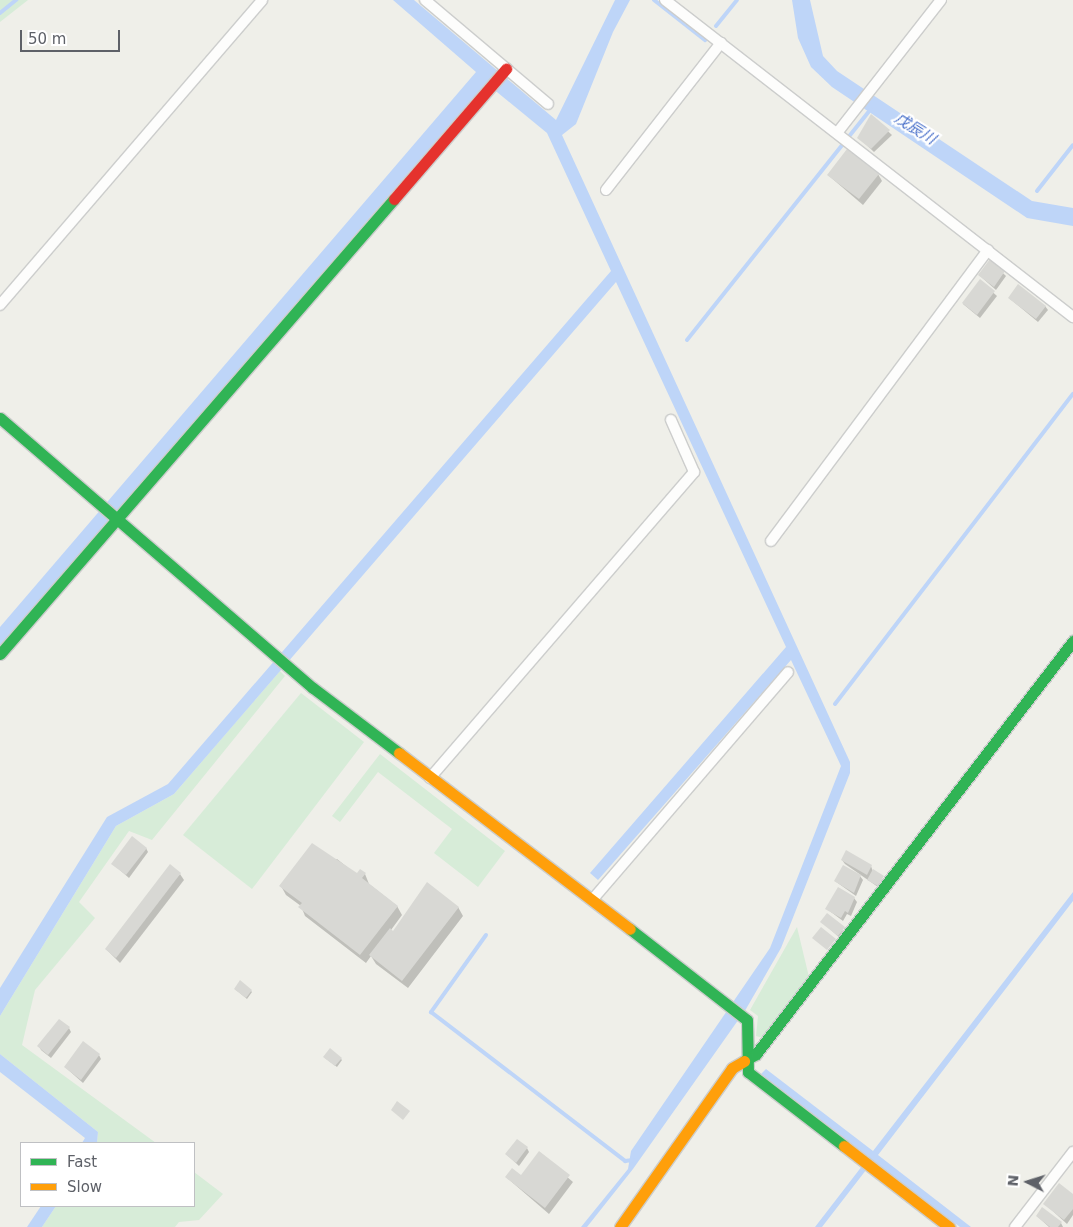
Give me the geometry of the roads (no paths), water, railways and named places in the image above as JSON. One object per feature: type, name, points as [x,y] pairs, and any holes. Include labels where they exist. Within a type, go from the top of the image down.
[{"type":"street","points":[[0,305],[262,0]]},
{"type":"street","points":[[425,0],[548,104]]},
{"type":"street","points":[[665,0],[1073,317]]},
{"type":"street","points":[[843,137],[855,110],[941,0]]},
{"type":"street","points":[[606,190],[721,43]]},
{"type":"street","points":[[0,654],[506,69]]},
{"type":"street","points":[[771,541],[988,250]]},
{"type":"street","points":[[0,418],[288,666],[430,778],[593,899],[729,1004],[747,1020],[748,1072],[949,1227]]},
{"type":"street","points":[[430,778],[694,472],[671,420]]},
{"type":"street","points":[[620,1227],[732,1068],[756,1054],[1073,640]]},
{"type":"street","points":[[593,899],[788,672]]},
{"type":"street","points":[[1015,1227],[1073,1152]]},
{"type":"water","points":[[393,0],[414,0],[556,120],[615,0],[630,0],[613,32],[576,124],[562,135],[850,762],[850,773],[781,948],[746,1009],[633,1169],[587,1227],[581,1227],[628,1169],[631,1151],[770,948],[841,766],[791,660],[598,880],[590,873],[786,647],[616,282],[174,794],[116,826],[0,1016],[0,988],[107,817],[168,784],[611,271],[547,133],[486,83],[0,646],[0,627],[476,72]]},
{"type":"water","name":"戊辰川","points":[[792,0],[810,0],[823,56],[837,71],[1032,201],[1073,208],[1073,226],[1027,218],[832,87],[811,67],[798,38]]},
{"type":"water","points":[[1073,892],[1073,901],[878,1155],[971,1227],[960,1227],[873,1161],[822,1227],[815,1227],[869,1157],[761,1074],[766,1069],[873,1151]]},
{"type":"water","points":[[0,1054],[98,1132],[97,1142],[83,1142],[85,1138],[0,1072]]},
{"type":"water","points":[[40,1207],[55,1207],[42,1227],[27,1227]]},
{"type":"waterway","points":[[0,13],[16,0]]},
{"type":"waterway","points":[[654,0],[705,40]]},
{"type":"waterway","points":[[716,26],[737,0]]},
{"type":"waterway","points":[[687,340],[871,109]]},
{"type":"waterway","points":[[1037,191],[1073,145]]},
{"type":"waterway","points":[[835,704],[1073,394]]},
{"type":"waterway","points":[[486,935],[431,1012],[625,1161],[633,1160]]}]
